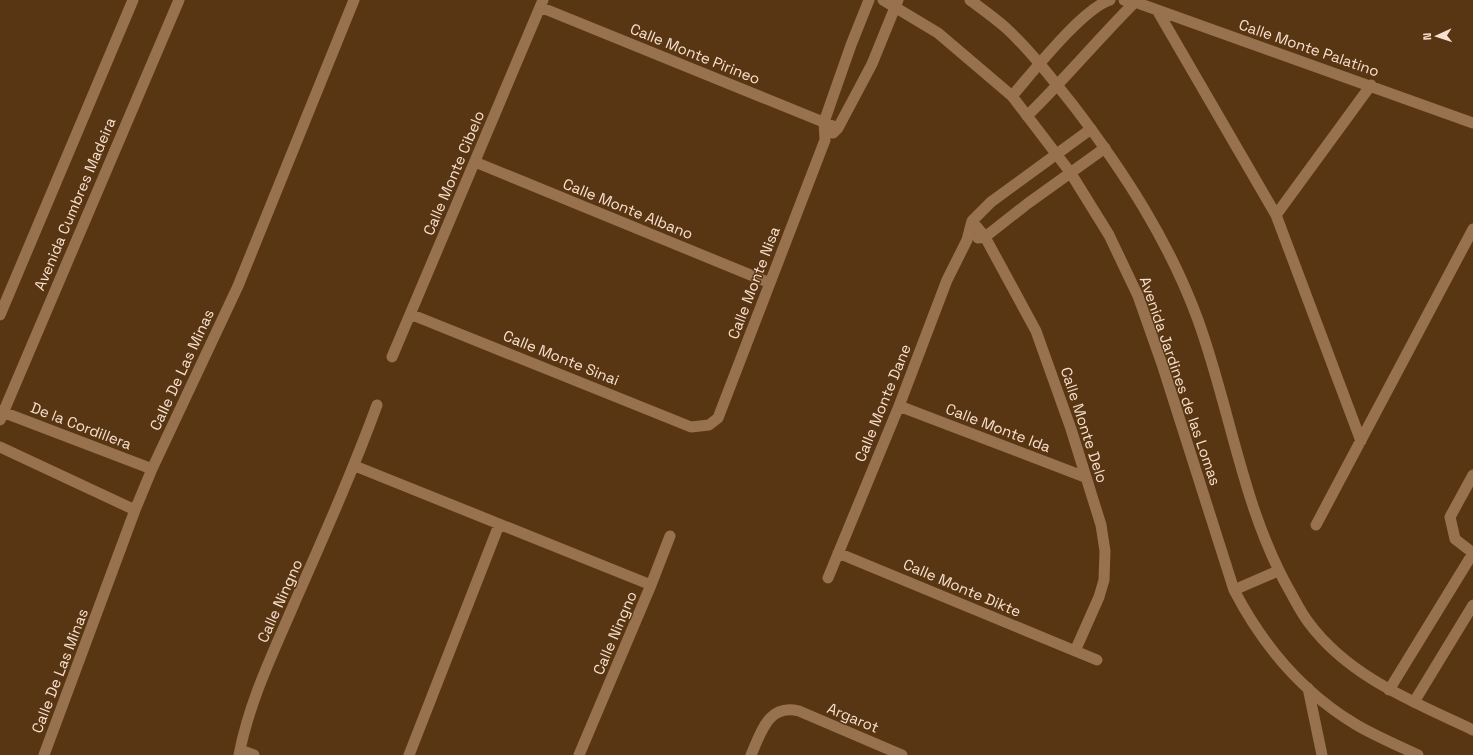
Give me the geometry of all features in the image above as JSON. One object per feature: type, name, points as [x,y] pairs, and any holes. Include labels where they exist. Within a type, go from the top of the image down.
[{"type":"street","name":"Avenida Cumbres Madeira","points":[[0,315],[133,0]]},
{"type":"street","name":"Avenida Cumbres Madeira","points":[[1,414],[179,0]]},
{"type":"street","name":"Calle De Las Minas","points":[[44,755],[135,510],[152,469],[238,286],[354,0]]},
{"type":"street","name":"Calle Monte Nisa","points":[[700,427],[709,425],[718,418],[825,140],[824,122],[851,45],[869,0]]},
{"type":"street","name":"Avenida Jardines de las Lomas","points":[[883,0],[897,3],[938,33],[1012,96],[1070,172],[1109,235],[1138,296],[1163,367],[1234,590],[1249,618],[1266,643],[1294,676],[1354,724],[1418,755]]},
{"type":"street","name":"Avenida Jardines de las Lomas","points":[[970,0],[1006,28],[1058,86],[1136,192],[1168,249],[1198,320],[1257,517],[1278,571],[1308,622],[1333,650],[1354,669],[1389,690],[1473,730]]},
{"type":"street","points":[[1012,96],[1073,28],[1099,4],[1110,0]]},
{"type":"street","name":"Calle Monte Palatino","points":[[1124,0],[1135,2],[1371,85],[1473,123]]},
{"type":"street","points":[[1027,116],[1058,86],[1096,42],[1135,2]]},
{"type":"street","name":"Calle Monte Nisa","points":[[825,140],[838,128],[872,64],[897,3]]},
{"type":"street","name":"Calle Monte Pirineo","points":[[542,4],[838,128]]},
{"type":"street","name":"Calle Monte Cibelo","points":[[392,357],[542,4]]},
{"type":"street","points":[[1157,10],[1276,215],[1361,441]]},
{"type":"street","points":[[1276,215],[1371,85]]},
{"type":"street","name":"Calle Monte Dane","points":[[828,578],[899,406],[947,280],[967,240],[972,222],[990,202],[1091,129]]},
{"type":"street","points":[[967,240],[985,237],[1104,148]]},
{"type":"street","name":"Calle Monte Albano","points":[[475,162],[770,283]]},
{"type":"street","name":"Calle Monte Delo","points":[[972,222],[985,237],[1036,331],[1071,429],[1101,525],[1106,565],[1100,598],[1075,651]]},
{"type":"street","points":[[1316,525],[1473,229]]},
{"type":"street","name":"Calle Monte Sinai","points":[[410,314],[691,426],[700,427]]},
{"type":"street","name":"Calle Ningno","points":[[254,755],[239,753],[251,708],[355,466],[377,405]]},
{"type":"street","name":"Calle Monte Ida","points":[[899,406],[1085,477]]},
{"type":"street","name":"De la Cordillera","points":[[1,414],[152,469]]},
{"type":"street","points":[[0,447],[135,510]]},
{"type":"street","name":"Calle Ningno","points":[[355,466],[651,585],[579,755]]},
{"type":"street","points":[[1389,690],[1473,553],[1455,539],[1450,517],[1473,475]]},
{"type":"street","points":[[409,755],[499,524]]},
{"type":"street","points":[[651,585],[670,536]]},
{"type":"street","name":"Calle Monte Dikte","points":[[838,553],[1097,660]]},
{"type":"street","points":[[1234,590],[1278,571]]},
{"type":"street","points":[[1414,702],[1473,605]]},
{"type":"street","points":[[1308,688],[1322,755]]},
{"type":"street","name":"Argarot","points":[[751,755],[770,718],[780,711],[793,710],[902,755]]}]
